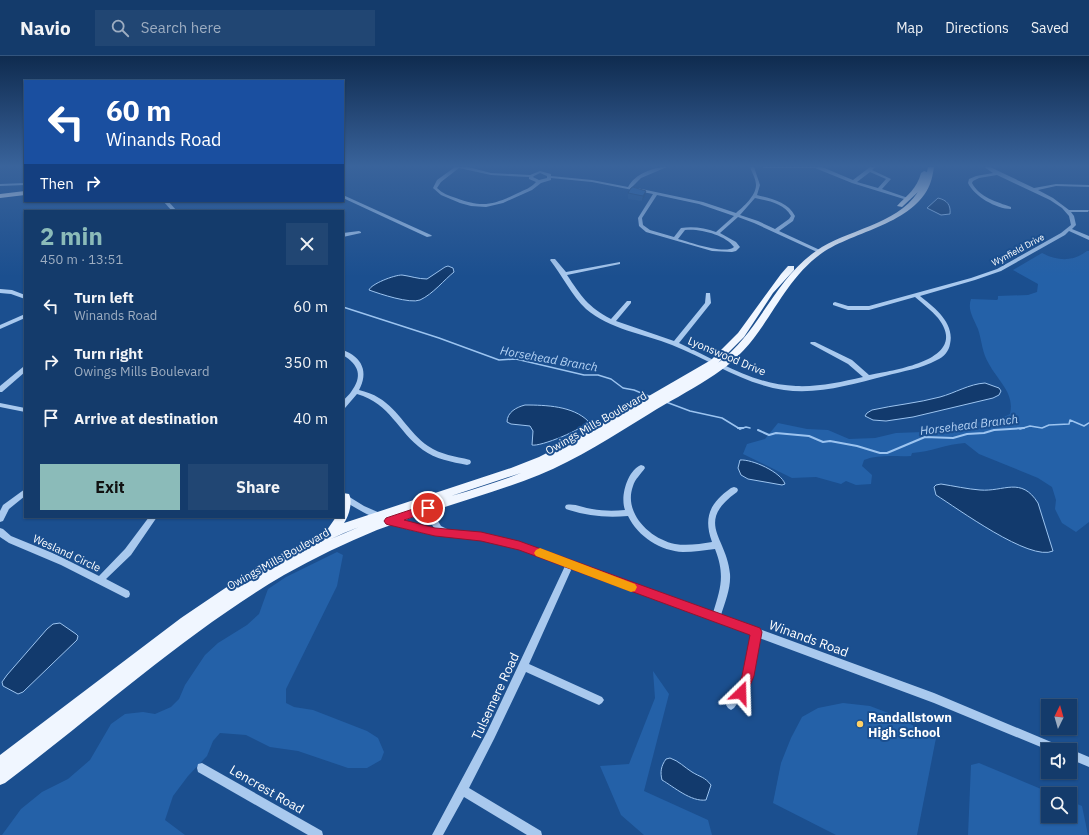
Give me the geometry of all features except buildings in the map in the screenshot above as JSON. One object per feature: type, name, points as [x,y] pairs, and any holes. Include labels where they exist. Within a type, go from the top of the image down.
[{"type":"main road","name":"Owings Mills Boulevard","points":[[0,778],[227,604],[266,579],[307,556],[357,533],[384,518],[441,504],[547,467],[588,446],[648,406],[718,364],[742,335],[784,275],[837,236],[886,214],[901,203]]},
{"type":"main road","name":"Owings Mills Boulevard","points":[[817,250],[891,218],[914,203]]},
{"type":"main road","name":"Owings Mills Boulevard","points":[[0,764],[207,607],[262,570],[331,534],[384,518],[514,472],[543,460],[648,406]]},
{"type":"main road","points":[[331,534],[342,518]]},
{"type":"street","points":[[359,203],[429,236]]},
{"type":"street","points":[[465,203],[476,206],[487,206],[499,203]]},
{"type":"street","points":[[649,203],[640,218],[641,226],[648,231],[675,239],[725,251],[737,248],[736,243],[732,240],[698,228],[686,228],[679,232],[675,239]]},
{"type":"street","points":[[702,203],[776,230],[817,250]]},
{"type":"street","points":[[717,234],[748,203]]},
{"type":"street","points":[[776,203],[792,212],[793,216],[791,220],[776,230]]},
{"type":"street","points":[[998,203],[1009,208]]},
{"type":"street","points":[[1059,203],[1072,215],[1074,225],[1070,230],[1089,238]]},
{"type":"street","points":[[1068,211],[1088,211]]},
{"type":"street","name":"Wynfield Drive","points":[[835,304],[848,308],[869,308],[916,296],[1000,270],[1070,230]]},
{"type":"street","points":[[344,235],[359,232]]},
{"type":"street","name":"Lyonswood Drive","points":[[553,260],[565,274],[575,291],[584,302],[596,312],[612,321],[675,344],[764,383],[785,388],[807,389],[824,387],[924,364],[939,357],[946,347],[948,335],[944,323],[935,311],[916,296]]},
{"type":"street","points":[[565,274],[618,263]]},
{"type":"street","points":[[0,291],[12,292],[24,297]]},
{"type":"street","points":[[675,344],[708,303],[708,294]]},
{"type":"street","points":[[612,321],[630,302]]},
{"type":"street","points":[[0,327],[24,316]]},
{"type":"street","points":[[813,343],[850,362],[868,378]]},
{"type":"street","points":[[344,353],[354,359],[360,368],[361,379],[357,392],[344,405]]},
{"type":"street","points":[[0,390],[24,370]]},
{"type":"street","points":[[357,392],[371,395],[382,402],[418,442],[430,452],[440,456],[467,462]]},
{"type":"street","points":[[0,405],[24,410]]},
{"type":"street","points":[[641,468],[629,486],[627,495],[629,513],[647,535],[672,547],[692,548],[717,545]]},
{"type":"street","points":[[716,618],[726,575],[726,566],[712,534],[711,526],[714,508],[722,498],[734,490]]},
{"type":"street","points":[[0,519],[6,507],[24,493]]},
{"type":"street","name":"Winands Road","points":[[344,497],[361,508],[384,518],[420,529],[493,538],[519,545],[934,698],[1043,743]]},
{"type":"street","points":[[441,504],[434,510],[432,520],[438,528],[450,533]]},
{"type":"street","points":[[569,507],[596,514],[629,513]]},
{"type":"street","points":[[100,580],[128,552],[152,518]]},
{"type":"street","name":"Wesland Circle","points":[[0,531],[1,534],[9,539],[60,559],[126,594]]},
{"type":"street","name":"Tulsemere Road","points":[[437,835],[463,790],[570,564]]},
{"type":"street","points":[[730,705],[745,686],[756,632]]},
{"type":"street","points":[[523,666],[599,700]]},
{"type":"street","points":[[1077,757],[1089,762]]},
{"type":"street","name":"Lencrest Road","points":[[202,768],[318,835]]},
{"type":"street","points":[[463,790],[537,835]]},
{"type":"shaded area","points":[[932,203],[948,203],[950,214],[941,215],[927,208]]},
{"type":"shaded area","points":[[1089,251],[1089,522],[1076,532],[1062,523],[1055,509],[1056,500],[1052,487],[1038,478],[979,454],[965,443],[912,453],[911,456],[882,456],[864,460],[862,466],[872,475],[871,484],[856,485],[846,481],[841,484],[816,477],[792,478],[743,454],[747,444],[765,439],[778,423],[807,429],[828,430],[849,439],[875,438],[896,433],[923,432],[947,429],[972,423],[996,421],[1010,414],[1011,407],[1008,393],[985,356],[978,329],[970,311],[971,299],[997,300],[998,296],[1028,295],[1037,292],[1038,284],[1013,270],[1042,253],[1053,258],[1071,259],[1082,255]]},
{"type":"shaded area","points":[[448,266],[453,268],[454,272],[434,291],[420,300],[402,300],[369,290],[374,285],[398,275],[427,279]]},
{"type":"shaded area","points":[[985,383],[999,388],[1001,391],[999,395],[993,398],[913,417],[886,421],[873,420],[865,416],[872,410],[932,399],[973,385]]},
{"type":"shaded area","points":[[525,405],[542,405],[567,409],[582,416],[588,421],[571,433],[562,437],[537,445],[532,445],[533,431],[530,426],[511,424],[507,422],[507,418],[511,413],[519,407]]},
{"type":"shaded area","points":[[740,460],[745,460],[766,467],[778,475],[785,484],[782,485],[748,479],[741,475],[738,468]]},
{"type":"shaded area","points":[[941,484],[980,490],[1012,487],[1025,490],[1032,495],[1038,503],[1053,551],[1042,552],[1028,549],[1011,542],[994,532],[936,495],[934,487]]},
{"type":"shaded area","points":[[337,552],[343,555],[337,586],[286,689],[286,703],[294,707],[313,710],[367,731],[378,738],[384,752],[381,760],[367,768],[348,768],[298,751],[270,747],[246,735],[220,733],[213,741],[207,756],[188,776],[173,796],[165,820],[185,835],[2,835],[21,809],[42,792],[68,779],[90,760],[111,724],[125,714],[143,712],[155,714],[171,707],[179,699],[185,685],[205,655],[218,643],[247,625],[259,614],[268,589],[286,577]]},
{"type":"shaded area","points":[[60,623],[78,636],[77,640],[23,692],[18,694],[3,686],[2,682],[7,675],[47,629],[53,624]]},
{"type":"shaded area","points":[[653,671],[669,694],[644,791],[708,820],[712,835],[644,835],[621,815],[600,766],[629,764],[655,698]]},
{"type":"shaded area","points":[[843,703],[870,706],[896,716],[936,738],[917,835],[836,835],[773,803],[781,763],[791,738],[802,717],[818,708]]},
{"type":"shaded area","points":[[670,758],[679,762],[709,782],[711,785],[706,800],[694,799],[662,780],[662,767],[666,759]]},
{"type":"shaded area","points":[[979,763],[1041,789],[1041,823],[1077,823],[1077,804],[1082,806],[1088,835],[968,835],[971,765]]},
{"type":"waterway","name":"Horsehead Branch","points":[[344,307],[439,338],[499,360],[516,359],[584,375],[598,375],[611,379],[623,388],[634,390],[651,397]]},
{"type":"waterway","name":"Horsehead Branch","points":[[666,402],[690,411],[722,418],[738,428]]},
{"type":"waterway","name":"Horsehead Branch","points":[[1023,428],[1030,426],[1042,428],[1049,425],[1069,424],[1070,420],[1084,426],[1089,423]]},
{"type":"waterway","name":"Horsehead Branch","points":[[738,428],[743,428]]},
{"type":"waterway","name":"Horsehead Branch","points":[[738,428],[743,428]]},
{"type":"waterway","name":"Horsehead Branch","points":[[743,428],[750,428]]},
{"type":"waterway","name":"Horsehead Branch","points":[[758,430],[769,435],[776,433],[809,436],[823,442],[830,441],[857,446],[880,453],[887,453],[925,437],[953,438],[967,434],[984,433],[994,430],[1023,428]]},
{"type":"slow traffic","points":[[540,553],[631,587]]},
{"type":"place","name":"Randallstown High School","points":[[860,724]]},
{"type":"route","points":[[428,508],[389,521],[435,532],[481,536],[519,545],[756,632],[748,676],[741,693]]}]
